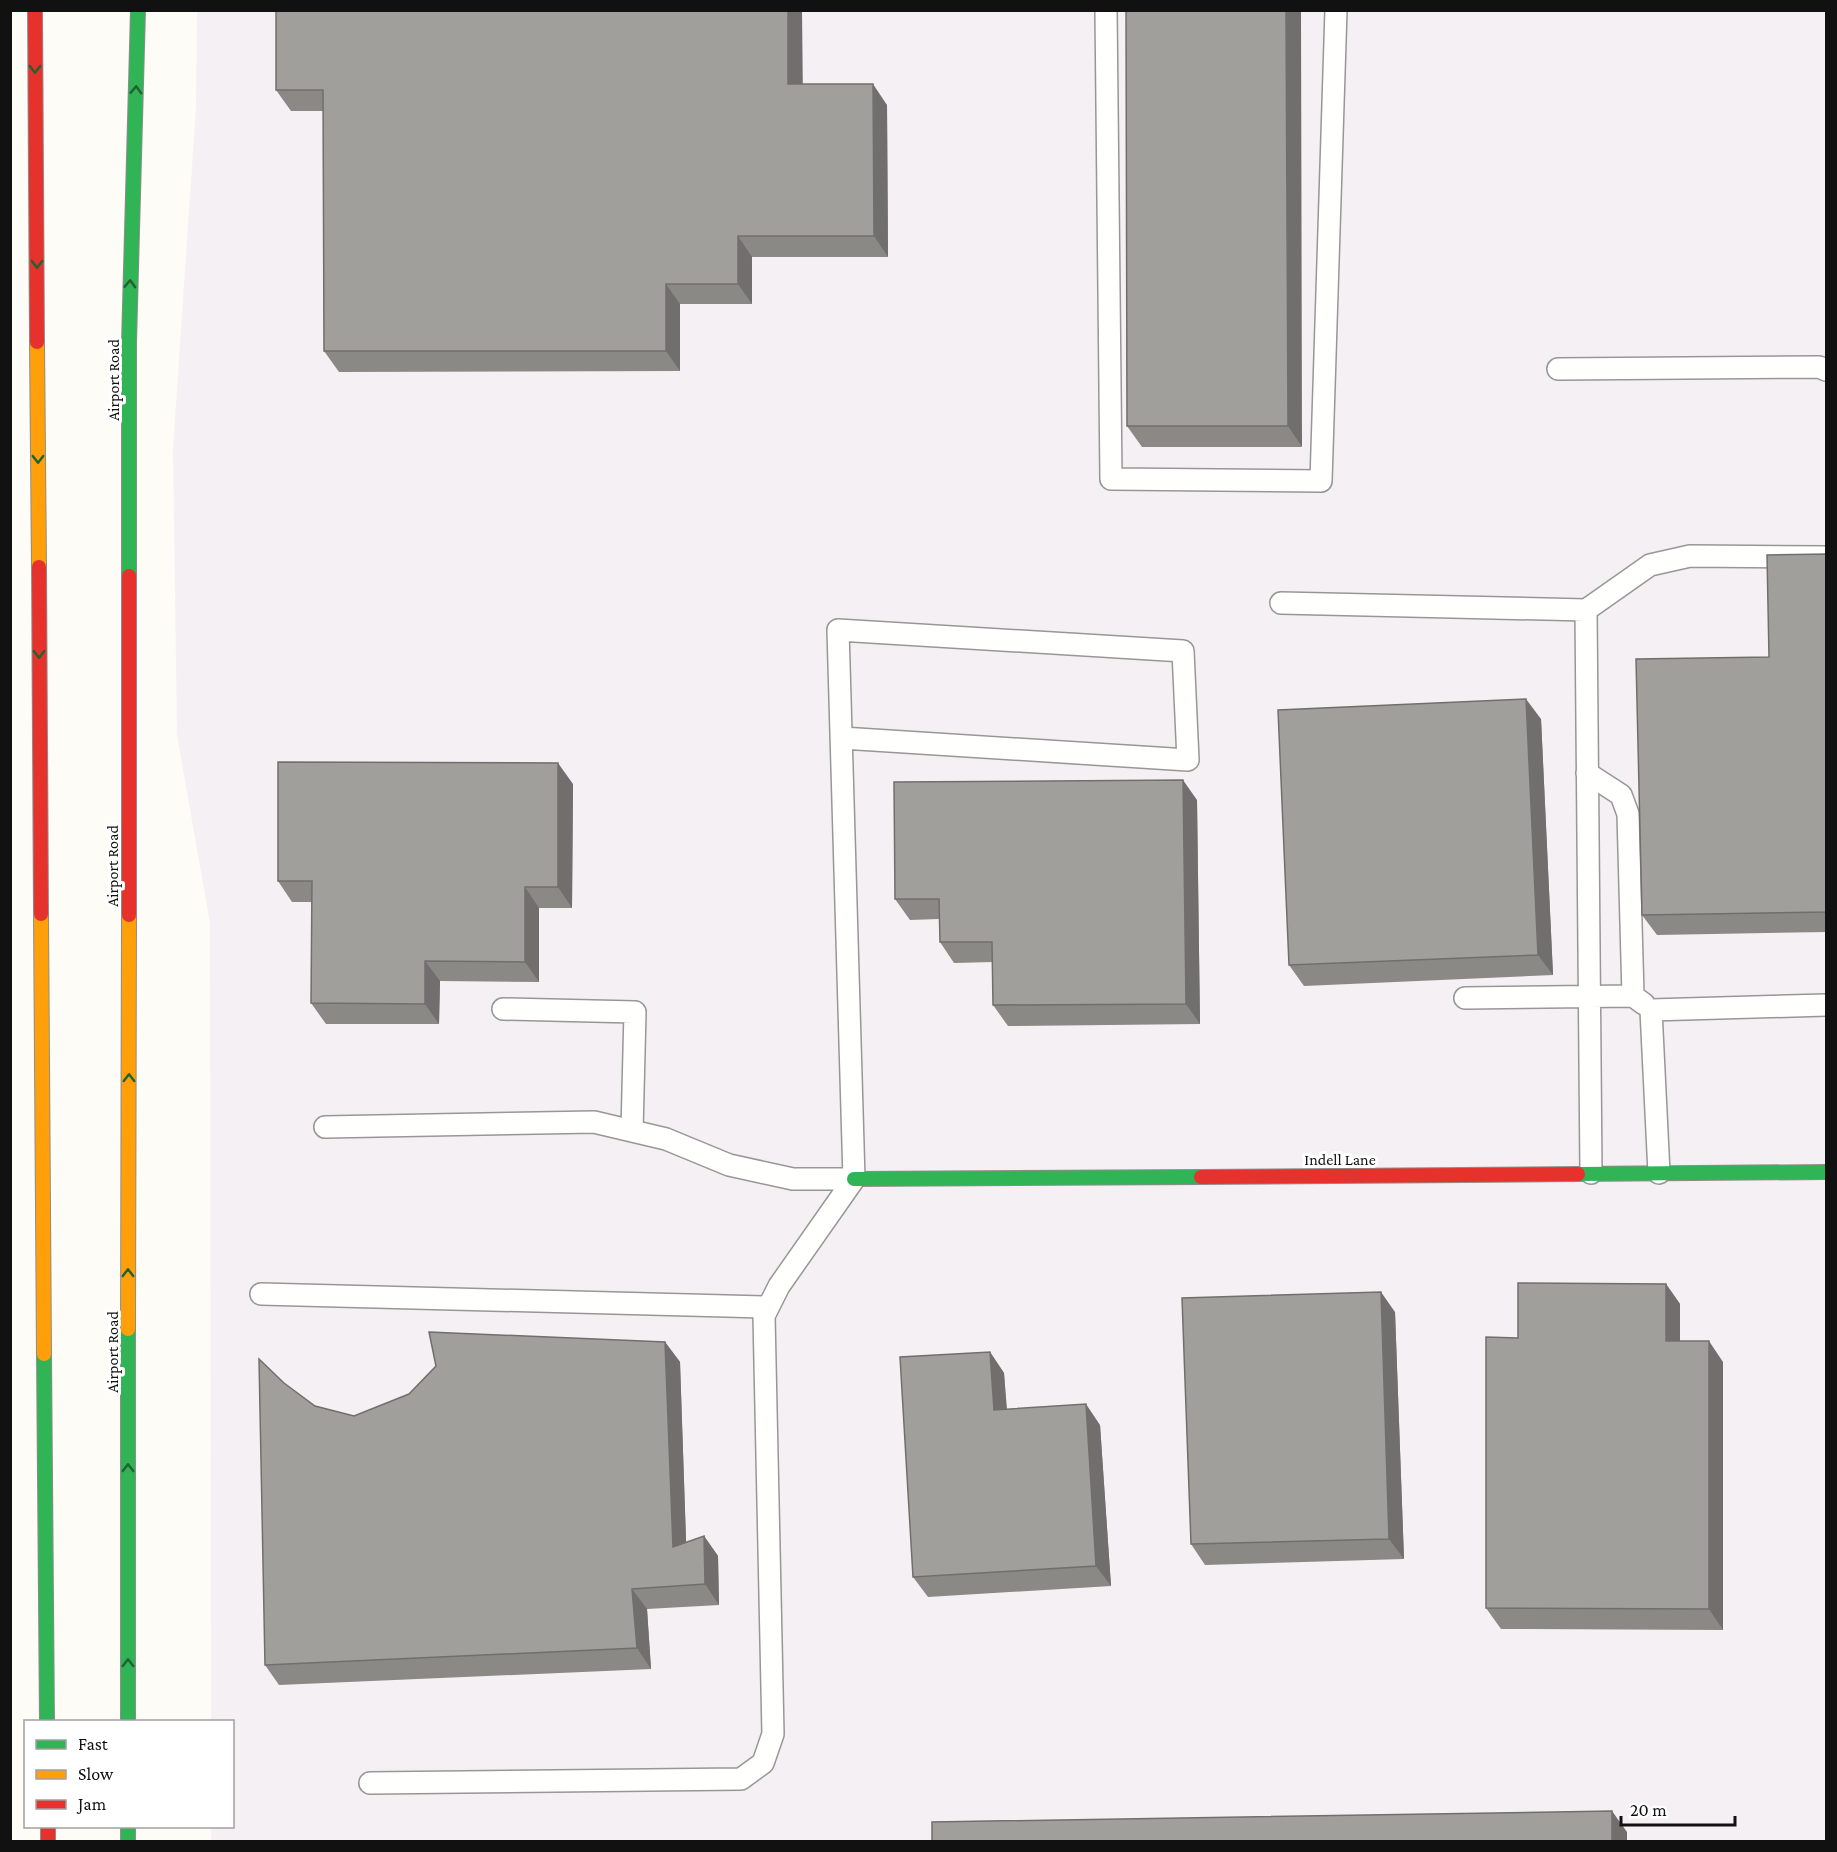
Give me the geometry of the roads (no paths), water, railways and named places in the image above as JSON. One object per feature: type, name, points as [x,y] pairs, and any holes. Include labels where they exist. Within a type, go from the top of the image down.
[{"type":"main road","points":[[35,10],[47,1720]]},
{"type":"main road","name":"Airport Road","points":[[128,1720],[129,343],[138,10]]},
{"type":"main road","name":"Indell Lane","points":[[854,1179],[1827,1172]]},
{"type":"lane","points":[[1106,10],[1111,479],[1321,481],[1336,10]]},
{"type":"lane","points":[[1557,369],[1819,367],[1827,370]]},
{"type":"lane","points":[[1281,603],[1586,610],[1650,565],[1670,560],[1690,556],[1827,557]]},
{"type":"lane","points":[[1586,610],[1591,1173]]},
{"type":"lane","points":[[370,1783],[741,1779],[763,1763],[773,1734],[764,1316],[779,1286],[854,1179],[838,630],[1183,651],[1188,760],[842,738]]},
{"type":"lane","points":[[1587,773],[1621,795],[1628,814],[1633,996]]},
{"type":"lane","points":[[1466,998],[1633,996],[1651,1010],[1827,1005]]},
{"type":"lane","points":[[502,1009],[635,1012],[632,1131]]},
{"type":"lane","points":[[1651,1010],[1659,1173]]},
{"type":"lane","points":[[325,1127],[594,1122],[666,1139],[729,1165],[793,1179],[854,1179]]},
{"type":"lane","points":[[261,1294],[768,1307]]}]
